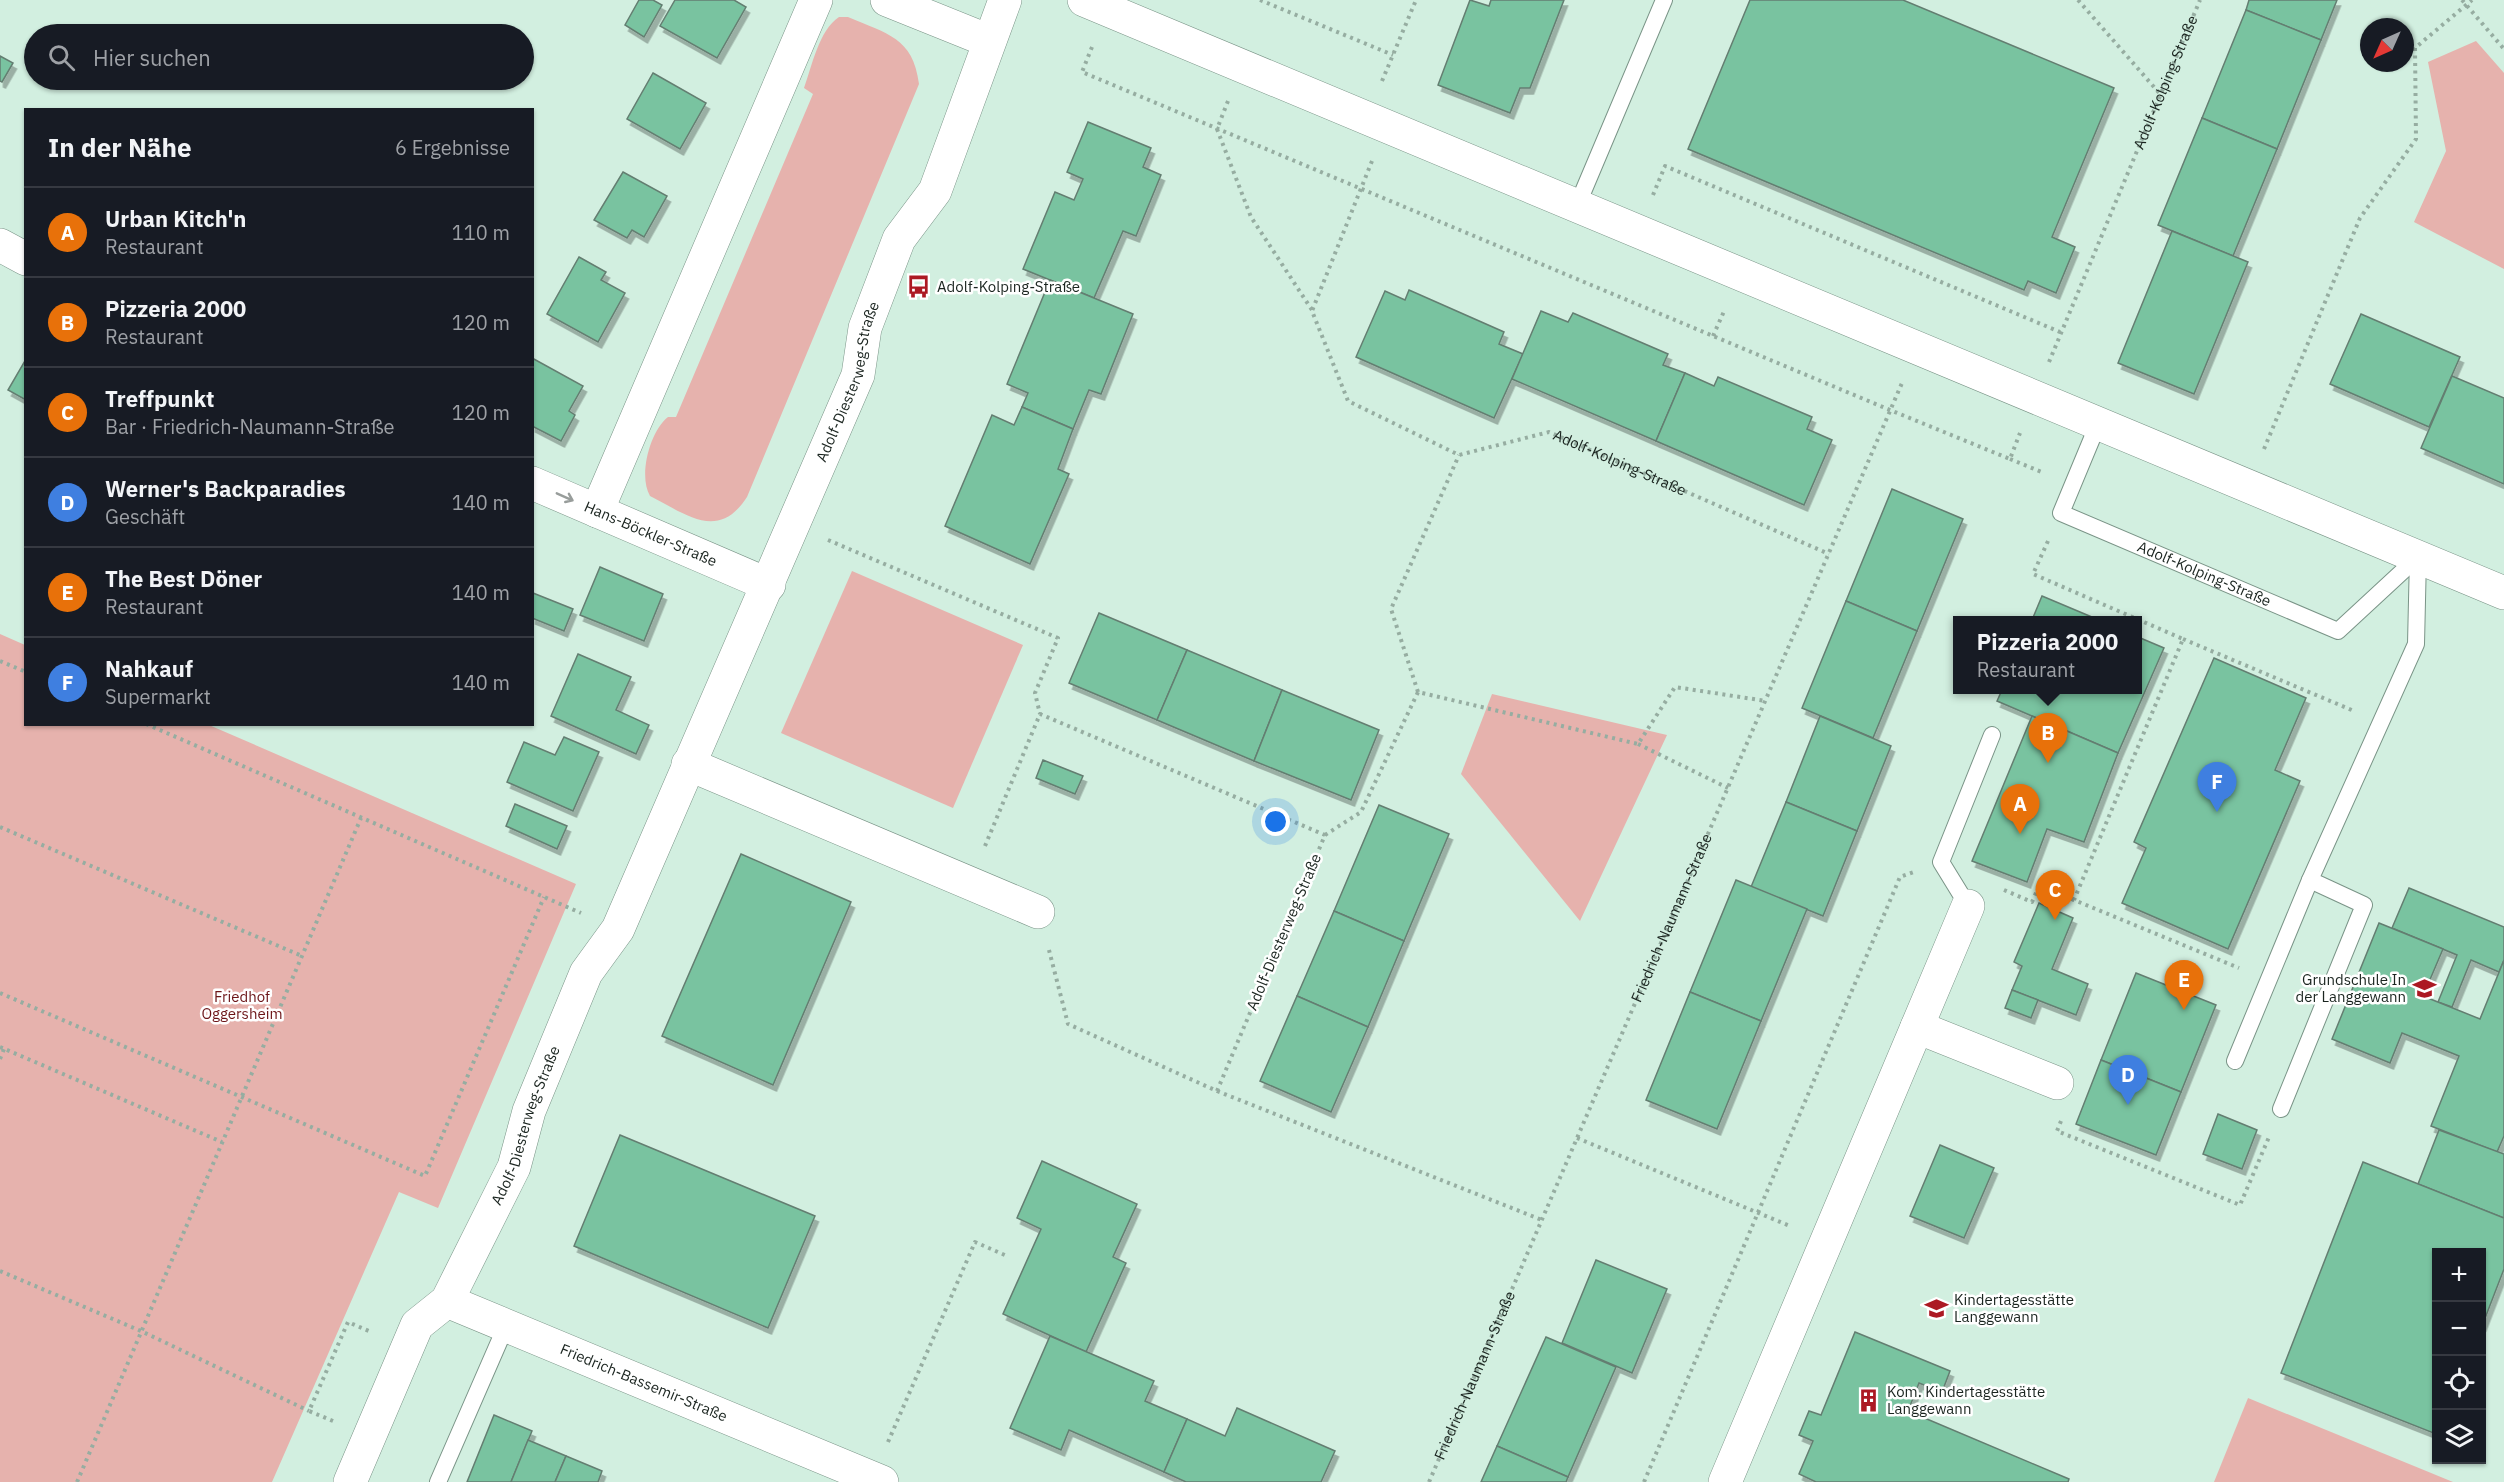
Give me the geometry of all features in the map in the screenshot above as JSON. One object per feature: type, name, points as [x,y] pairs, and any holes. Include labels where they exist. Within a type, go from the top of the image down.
[{"type":"street","points":[[597,511],[816,0]]},
{"type":"street","points":[[887,0],[989,41]]},
{"type":"street","name":"Adolf-Diesterweg-Straße","points":[[353,1481],[369,1437],[417,1325],[447,1300],[514,1167],[529,1111],[586,973],[618,929],[688,764],[769,585],[858,375],[865,328],[899,238],[935,191],[1005,0]]},
{"type":"street","points":[[1095,5],[2504,593]]},
{"type":"street","points":[[0,245],[24,258]]},
{"type":"street","name":"Hans-Böckler-Straße","points":[[534,484],[769,585]]},
{"type":"street","points":[[688,764],[1038,912]]},
{"type":"street","points":[[1725,1482],[1968,906]]},
{"type":"street","points":[[1917,1027],[2057,1083]]},
{"type":"street","name":"Friedrich-Bassemir-Straße","points":[[447,1300],[838,1474],[877,1480]]},
{"type":"lane","points":[[1577,206],[1664,0]]},
{"type":"lane","points":[[2061,513],[2098,424]]},
{"type":"lane","name":"Adolf-Kolping-Straße","points":[[2061,513],[2338,631],[2418,557]]},
{"type":"lane","points":[[2235,1061],[2310,880],[2416,644],[2418,557]]},
{"type":"lane","points":[[1968,906],[1941,862],[1992,735]]},
{"type":"lane","points":[[2281,1109],[2364,905],[2310,880]]},
{"type":"lane","points":[[438,1482],[506,1326]]},
{"type":"path","points":[[1260,0],[1392,55]]},
{"type":"path","points":[[1312,311],[1361,189],[1392,55],[1416,0]]},
{"type":"path","points":[[2078,0],[2161,95]]},
{"type":"path","name":"Adolf-Kolping-Straße","points":[[1890,410],[2010,459],[2060,332],[2200,0]]},
{"type":"path","points":[[2462,0],[2504,50]]},
{"type":"path","points":[[2248,486],[2360,218],[2416,140],[2415,48],[2472,0]]},
{"type":"path","points":[[1095,5],[1082,72],[1890,410]]},
{"type":"path","points":[[1217,129],[1251,218],[1312,311],[1348,400],[1459,455],[1391,609],[1418,692],[1361,812],[1325,835]]},
{"type":"path","points":[[1638,231],[1665,166],[2060,332]]},
{"type":"path","points":[[1638,744],[1675,687],[1766,701],[1918,349]]},
{"type":"path","name":"Adolf-Kolping-Straße","points":[[1459,455],[1549,432],[1829,554]]},
{"type":"path","points":[[2061,513],[2033,574],[2130,616]]},
{"type":"path","points":[[794,525],[1058,638],[1035,693],[1040,714],[969,883]]},
{"type":"path","points":[[2142,621],[2381,722]]},
{"type":"path","points":[[2074,900],[2183,639]]},
{"type":"path","points":[[0,661],[24,671]]},
{"type":"path","points":[[1418,692],[1638,744],[1728,788]]},
{"type":"path","name":"Friedrich-Naumann-Straße","points":[[1429,1482],[1766,701]]},
{"type":"path","name":"Adolf-Diesterweg-Straße","points":[[1040,714],[1325,835],[1217,1091]]},
{"type":"path","points":[[151,726],[618,929]]},
{"type":"path","points":[[77,1482],[361,818]]},
{"type":"path","points":[[0,827],[302,956]]},
{"type":"path","points":[[1644,1482],[1900,877],[1941,862]]},
{"type":"path","points":[[2002,889],[2032,902],[2039,886],[2268,980]]},
{"type":"path","points":[[0,993],[425,1176],[544,897]]},
{"type":"path","points":[[1038,912],[1068,1024],[1217,1091],[1542,1220]]},
{"type":"path","points":[[0,1059],[2,1048],[222,1142]]},
{"type":"path","points":[[2057,1083],[2074,1090],[2057,1131],[2240,1205],[2281,1109]]},
{"type":"path","points":[[1577,1138],[1826,1242]]},
{"type":"path","points":[[877,1480],[975,1242],[1007,1256]]},
{"type":"path","points":[[0,1271],[141,1331],[369,1437]]},
{"type":"path","points":[[309,1411],[348,1322],[407,1348]]},
{"type":"green space","points":[[839,17],[848,17],[896,39],[911,56],[919,84],[747,497],[736,511],[725,518],[713,521],[701,520],[650,496],[645,477],[651,443],[656,432],[668,417],[676,417],[813,94],[804,88],[821,39],[826,30]]},
{"type":"green space","points":[[2476,41],[2504,73],[2504,269],[2414,222],[2446,151],[2428,62]]},
{"type":"green space","points":[[852,571],[1023,645],[953,808],[781,733]]},
{"type":"green space","name":"Friedhof Oggersheim","points":[[0,634],[24,645],[24,726],[211,726],[576,884],[438,1208],[399,1192],[272,1482],[0,1482]]},
{"type":"green space","points":[[1492,694],[1667,735],[1580,921],[1461,774]]},
{"type":"green space","points":[[2248,1398],[2453,1482],[2214,1482]]},
{"type":"building","points":[[639,0],[653,0],[662,5],[644,37],[625,25]]},
{"type":"building","points":[[675,0],[734,0],[746,7],[717,58],[660,26]]},
{"type":"building","points":[[1470,0],[1489,6],[1491,0],[1564,0],[1530,88],[1520,88],[1510,113],[1438,85]]},
{"type":"building","points":[[1750,0],[1903,0],[2114,88],[2052,237],[2075,247],[2056,293],[2028,281],[2024,290],[1688,149]]},
{"type":"building","points":[[2249,0],[2337,0],[2321,40],[2246,10]]},
{"type":"building","points":[[2246,10],[2321,40],[2277,149],[2202,118]]},
{"type":"building","points":[[0,56],[13,63],[2,82],[0,81]]},
{"type":"building","points":[[653,73],[706,103],[680,149],[627,119]]},
{"type":"building","points":[[2202,118],[2277,149],[2233,256],[2158,225]]},
{"type":"building","points":[[1088,122],[1151,148],[1143,167],[1161,175],[1136,236],[1123,231],[1094,298],[1023,269],[1055,192],[1074,200],[1083,179],[1067,172]]},
{"type":"building","points":[[623,172],[667,196],[644,237],[632,230],[627,238],[594,220]]},
{"type":"building","points":[[2172,231],[2248,262],[2194,394],[2118,363]]},
{"type":"building","points":[[579,257],[606,272],[601,280],[625,293],[598,342],[547,314]]},
{"type":"building","points":[[1050,280],[1133,314],[1101,394],[1089,390],[1073,429],[1022,407],[1028,393],[1007,384]]},
{"type":"building","points":[[1409,290],[1504,332],[1499,344],[1523,354],[1494,418],[1356,357],[1385,291],[1405,300]]},
{"type":"building","points":[[1541,311],[1568,322],[1573,313],[1668,354],[1663,365],[1685,373],[1656,441],[1512,379]]},
{"type":"building","points":[[2361,314],[2460,357],[2429,427],[2330,384]]},
{"type":"building","points":[[534,359],[583,386],[569,411],[575,415],[561,441],[534,427]]},
{"type":"building","points":[[24,362],[24,399],[8,390]]},
{"type":"building","points":[[1685,373],[1714,386],[1718,377],[1812,417],[1807,429],[1832,440],[1804,505],[1656,441]]},
{"type":"building","points":[[2452,376],[2504,398],[2504,484],[2421,448]]},
{"type":"building","points":[[1022,407],[1073,429],[1058,469],[1069,474],[1030,564],[945,526],[992,415],[1014,425]]},
{"type":"building","points":[[1892,489],[1963,519],[1917,631],[1846,601]]},
{"type":"building","points":[[600,567],[663,594],[644,641],[580,615]]},
{"type":"building","points":[[534,593],[573,609],[564,631],[534,619]]},
{"type":"building","points":[[2042,596],[2090,616],[2034,616]]},
{"type":"building","points":[[1846,601],[1917,631],[1873,738],[1802,708]]},
{"type":"building","points":[[1099,613],[1187,650],[1157,720],[1069,683]]},
{"type":"building","points":[[2142,639],[2164,648],[2118,753],[1997,701],[2000,694],[2142,694]]},
{"type":"building","points":[[1187,650],[1282,690],[1254,761],[1157,720]]},
{"type":"building","points":[[578,654],[631,677],[616,710],[649,725],[636,754],[551,716]]},
{"type":"building","points":[[2214,658],[2306,698],[2275,770],[2300,781],[2228,949],[2122,903],[2146,848],[2134,842]]},
{"type":"building","points":[[1282,690],[1379,730],[1351,800],[1254,761]]},
{"type":"building","points":[[1820,716],[1891,746],[1857,831],[1786,802]]},
{"type":"building","points":[[2032,716],[2118,753],[2084,842],[2047,829],[2027,882],[1972,861]]},
{"type":"building","points":[[564,737],[599,752],[573,811],[507,782],[524,742],[555,755]]},
{"type":"building","points":[[1043,760],[1083,776],[1075,794],[1036,778]]},
{"type":"building","points":[[1786,802],[1857,831],[1823,916],[1751,887]]},
{"type":"building","points":[[515,804],[567,826],[557,849],[506,826]]},
{"type":"building","points":[[1379,805],[1449,834],[1404,941],[1334,911]]},
{"type":"building","points":[[741,854],[851,902],[773,1085],[662,1036]]},
{"type":"building","points":[[1736,880],[1807,909],[1761,1021],[1690,992]]},
{"type":"building","points":[[2409,888],[2504,927],[2504,960],[2499,972],[2471,960],[2452,1007],[2438,1002],[2457,955],[2392,928]]},
{"type":"building","points":[[2039,903],[2073,918],[2052,969],[2088,984],[2076,1015],[2012,990],[2022,966],[2014,962]]},
{"type":"building","points":[[1334,911],[1404,941],[1368,1027],[1297,996]]},
{"type":"building","name":"Grundschule In der Langgewann","points":[[2379,923],[2443,949],[2423,996],[2480,1019],[2504,960],[2504,1136],[2497,1152],[2431,1126],[2459,1056],[2402,1033],[2390,1063],[2332,1039]]},
{"type":"building","points":[[2136,973],[2216,1005],[2181,1092],[2101,1060]]},
{"type":"building","points":[[2012,990],[2038,1000],[2031,1018],[2005,1008]]},
{"type":"building","points":[[1690,992],[1761,1021],[1717,1129],[1646,1100]]},
{"type":"building","points":[[1297,996],[1368,1027],[1331,1112],[1260,1081]]},
{"type":"building","points":[[2101,1060],[2181,1092],[2156,1155],[2076,1124]]},
{"type":"building","points":[[2218,1114],[2257,1130],[2242,1169],[2203,1154]]},
{"type":"building","points":[[2439,1130],[2504,1154],[2504,1218],[2418,1184]]},
{"type":"building","points":[[620,1135],[815,1216],[768,1328],[574,1246]]},
{"type":"building","points":[[1940,1145],[1994,1168],[1964,1238],[1910,1216]]},
{"type":"building","points":[[1042,1161],[1137,1204],[1113,1257],[1126,1263],[1086,1352],[1003,1314],[1041,1229],[1017,1218]]},
{"type":"building","points":[[2363,1162],[2504,1218],[2504,1269],[2486,1316],[2486,1248],[2432,1248],[2432,1432],[2281,1373]]},
{"type":"building","points":[[1596,1260],[1667,1289],[1632,1373],[1562,1343]]},
{"type":"building","name":"Kom. Kindertagesstätte Langgewann","points":[[1855,1332],[1950,1371],[1942,1392],[1919,1383],[1908,1411],[2069,1479],[2068,1482],[1816,1482],[1799,1474],[1813,1441],[1799,1435],[1809,1411],[1821,1415]]},
{"type":"building","points":[[1050,1336],[1154,1381],[1145,1401],[1187,1419],[1164,1472],[1069,1430],[1061,1450],[1010,1428]]},
{"type":"building","points":[[1546,1337],[1616,1367],[1568,1477],[1497,1446]]},
{"type":"building","points":[[1237,1408],[1335,1451],[1321,1482],[1186,1482],[1164,1472],[1187,1419],[1225,1436]]},
{"type":"building","points":[[494,1415],[532,1431],[511,1482],[467,1482]]},
{"type":"building","points":[[528,1440],[566,1456],[555,1482],[511,1482]]},
{"type":"building","points":[[1497,1446],[1568,1477],[1566,1482],[1481,1482]]},
{"type":"building","points":[[566,1456],[602,1471],[598,1482],[555,1482]]},
{"type":"place","name":"Adolf-Kolping-Straße","points":[[919,287]]},
{"type":"place","name":"Pizzeria 2000","points":[[2048,763]]},
{"type":"place","name":"Nahkauf","points":[[2217,812]]},
{"type":"place","name":"Urban Kitch'n","points":[[2020,834]]},
{"type":"place","name":"Treffpunkt","points":[[2055,920]]},
{"type":"place","name":"Grundschule In der Langgewann","points":[[2424,989]]},
{"type":"place","name":"The Best Döner","points":[[2184,1010]]},
{"type":"place","name":"Werner's Backparadies","points":[[2128,1105]]},
{"type":"place","name":"Kindertagesstätte Langgewann","points":[[1936,1309]]},
{"type":"place","name":"Kom. Kindertagesstätte Langgewann","points":[[1869,1401]]}]
